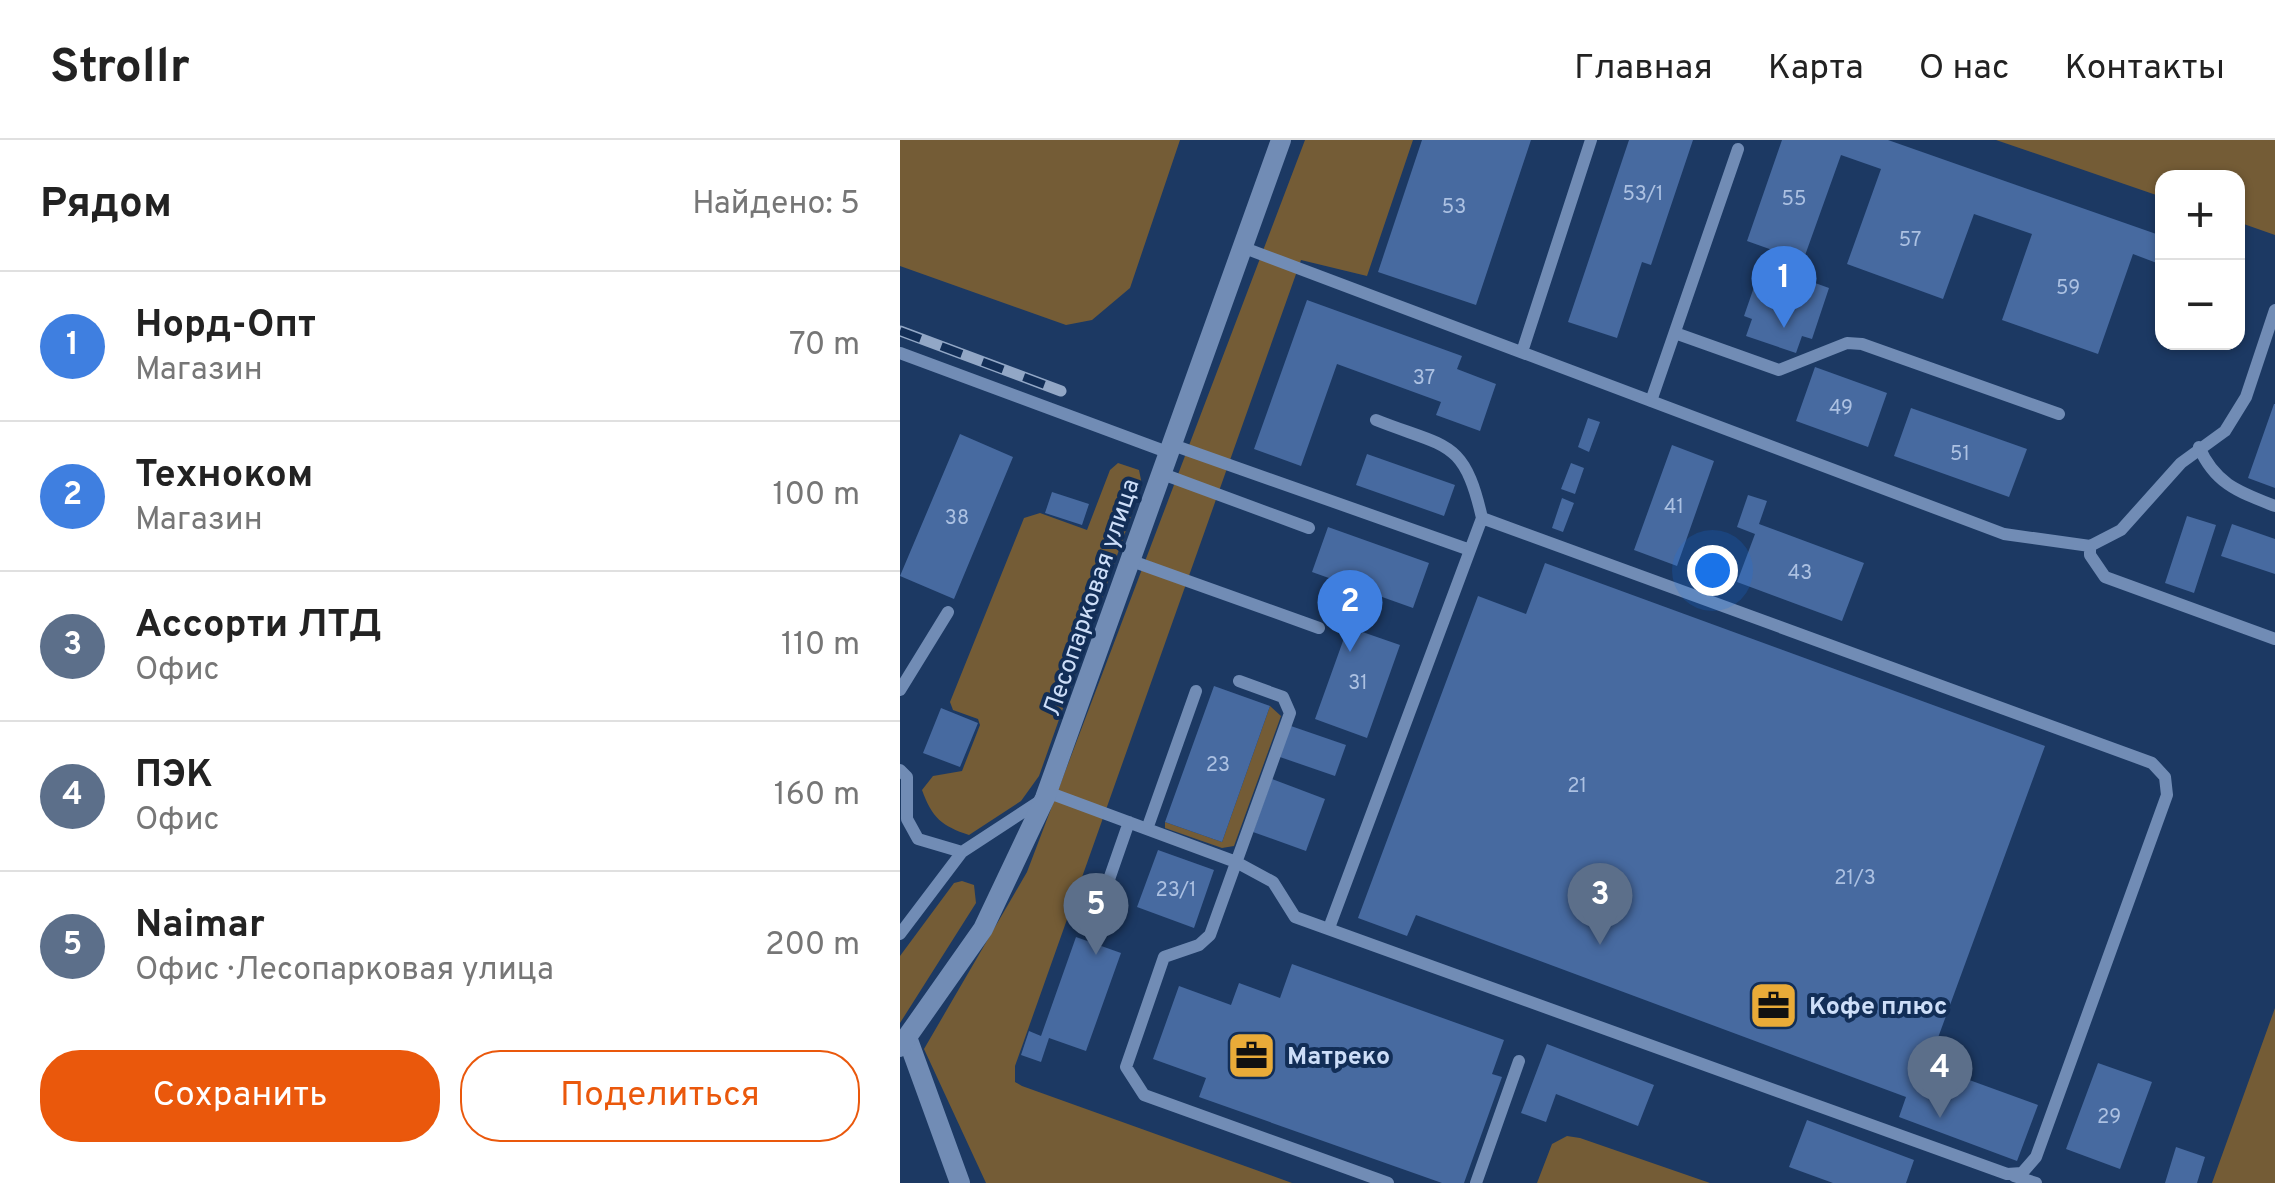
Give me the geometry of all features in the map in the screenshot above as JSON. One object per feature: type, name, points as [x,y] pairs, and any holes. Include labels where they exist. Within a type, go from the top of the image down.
[{"type":"street","name":"Лесопарковая улица","points":[[904,1044],[982,930],[1046,795],[1280,140]]},
{"type":"street","points":[[904,1044],[960,1183]]},
{"type":"lane","points":[[1522,352],[1591,140]]},
{"type":"lane","points":[[1652,401],[1738,149]]},
{"type":"lane","points":[[1242,247],[2004,534],[2090,546],[2121,530],[2199,447],[2225,431],[2246,397],[2275,310]]},
{"type":"lane","points":[[1675,332],[1779,370],[1847,343],[1862,344],[2059,414]]},
{"type":"lane","points":[[900,353],[1166,457],[1470,550]]},
{"type":"lane","points":[[1329,928],[1482,518],[1473,479],[1460,454],[1376,420]]},
{"type":"lane","points":[[2199,447],[2209,470],[2230,489],[2275,506]]},
{"type":"lane","points":[[1166,457],[1309,528]]},
{"type":"lane","points":[[1482,518],[2152,762],[2165,777],[2167,795],[2036,1157],[2022,1172],[2007,1174]]},
{"type":"lane","points":[[2090,546],[2090,555],[2105,577],[2275,638]]},
{"type":"lane","points":[[1129,560],[1319,628]]},
{"type":"lane","points":[[900,690],[948,612]]},
{"type":"lane","points":[[1239,681],[1284,697],[1290,713],[1208,939],[1164,957],[1126,1063],[1130,1079],[1144,1095],[1388,1183]]},
{"type":"lane","points":[[1147,829],[1196,691]]},
{"type":"lane","points":[[900,770],[908,777],[907,819],[918,839],[962,852]]},
{"type":"lane","points":[[900,934],[962,852],[1046,795],[1236,862],[1273,882],[1290,914],[2036,1183]]},
{"type":"lane","points":[[1090,931],[1129,822]]},
{"type":"lane","points":[[1476,1183],[1519,1062]]},
{"type":"shaded area","points":[[900,140],[1180,140],[1130,288],[1092,320],[1066,325],[900,266]]},
{"type":"shaded area","points":[[1305,140],[1413,140],[1367,276],[1301,260],[1015,1066],[1015,1082],[1022,1086],[1292,1183],[986,1183],[924,1049],[1027,872]]},
{"type":"shaded area","points":[[1996,140],[2275,140],[2275,235],[2245,224],[2245,170],[2155,170],[2155,195]]},
{"type":"shaded area","points":[[1118,463],[1139,470],[1142,485],[1039,776],[1021,801],[969,835],[952,828],[934,814],[922,790],[933,776],[962,771],[980,725],[978,719],[953,710],[950,702],[1024,518],[1040,513],[1087,530],[1110,470]]},
{"type":"shaded area","points":[[1270,706],[1281,716],[1234,846],[1222,848],[1165,828],[1165,822],[1222,842]]},
{"type":"shaded area","points":[[954,883],[974,885],[976,903],[900,1023],[900,956]]},
{"type":"shaded area","points":[[2275,1008],[2275,1183],[2212,1183]]},
{"type":"shaded area","points":[[1567,1136],[1710,1183],[1537,1183],[1552,1144]]},
{"type":"building","points":[[1422,140],[1531,140],[1476,305],[1378,272]]},
{"type":"building","points":[[1629,140],[1693,140],[1651,265],[1642,262],[1617,338],[1568,322]]},
{"type":"building","points":[[1782,140],[1888,140],[2155,234],[2155,262],[2133,254],[2098,354],[2002,320],[2032,234],[1974,214],[1943,299],[1847,264],[1881,169],[1841,155],[1803,261],[1747,241]]},
{"type":"building","points":[[1762,264],[1829,288],[1812,339],[1802,336],[1796,353],[1746,336],[1752,319],[1744,316]]},
{"type":"building","points":[[1307,300],[1462,356],[1457,369],[1496,384],[1480,431],[1436,415],[1441,402],[1337,364],[1301,466],[1254,449]]},
{"type":"building","points":[[1815,367],[1887,393],[1868,447],[1796,421]]},
{"type":"building","points":[[2275,404],[2275,488],[2248,478]]},
{"type":"building","points":[[1911,408],[2027,449],[2009,497],[1894,456]]},
{"type":"building","points":[[1588,418],[1600,422],[1589,452],[1578,447]]},
{"type":"building","points":[[960,434],[1013,457],[954,599],[900,576]]},
{"type":"building","points":[[1672,445],[1714,461],[1677,566],[1634,550]]},
{"type":"building","points":[[1367,454],[1455,485],[1444,516],[1356,485]]},
{"type":"building","points":[[1571,463],[1584,468],[1575,494],[1561,489]]},
{"type":"building","points":[[1052,492],[1089,504],[1082,525],[1045,513]]},
{"type":"building","points":[[1748,495],[1767,501],[1759,524],[1864,563],[1842,621],[1737,582],[1755,534],[1737,527]]},
{"type":"building","points":[[1562,498],[1574,503],[1563,532],[1552,528]]},
{"type":"building","points":[[2187,516],[2216,525],[2194,593],[2165,583]]},
{"type":"building","points":[[2232,524],[2275,539],[2275,574],[2221,556]]},
{"type":"building","points":[[1328,527],[1429,563],[1413,608],[1312,572]]},
{"type":"building","points":[[1545,563],[2045,746],[1928,1065],[2038,1105],[2017,1161],[1899,1117],[1906,1097],[1416,915],[1407,936],[1358,918],[1478,596],[1526,614]]},
{"type":"building","points":[[1348,627],[1400,645],[1367,738],[1315,719]]},
{"type":"building","points":[[1214,686],[1270,706],[1222,842],[1165,822]]},
{"type":"building","points":[[941,708],[978,723],[960,767],[923,753]]},
{"type":"building","points":[[1288,725],[1346,745],[1335,776],[1277,756]]},
{"type":"building","points":[[1272,779],[1325,799],[1306,851],[1253,832]]},
{"type":"building","points":[[1158,850],[1214,870],[1194,928],[1137,907]]},
{"type":"building","points":[[1076,937],[1121,953],[1086,1051],[1049,1038],[1041,1062],[1021,1055],[1029,1031],[1041,1036]]},
{"type":"building","points":[[1292,964],[1504,1040],[1492,1074],[1502,1077],[1464,1183],[1442,1183],[1199,1097],[1206,1078],[1153,1059],[1179,986],[1231,1005],[1239,983],[1280,998]]},
{"type":"building","points":[[1547,1044],[1654,1085],[1638,1126],[1556,1094],[1546,1122],[1521,1113]]},
{"type":"building","points":[[2098,1063],[2152,1082],[2120,1169],[2066,1149]]},
{"type":"building","points":[[1807,1120],[1914,1160],[1906,1183],[1833,1183],[1789,1167]]},
{"type":"building","points":[[2176,1147],[2205,1157],[2197,1183],[2165,1183]]},
{"type":"railway","points":[[900,331],[1061,391]]},
{"type":"place","name":"Норд-Опт","points":[[1784,328]]},
{"type":"place","name":"Техноком","points":[[1350,652]]},
{"type":"place","name":"Ассорти ЛТД","points":[[1600,945]]},
{"type":"place","name":"Naimar","points":[[1096,955]]},
{"type":"place","name":"Кофе плюс","points":[[1774,1005]]},
{"type":"place","name":"Матреко","points":[[1252,1055]]},
{"type":"place","name":"ПЭК","points":[[1940,1118]]}]
